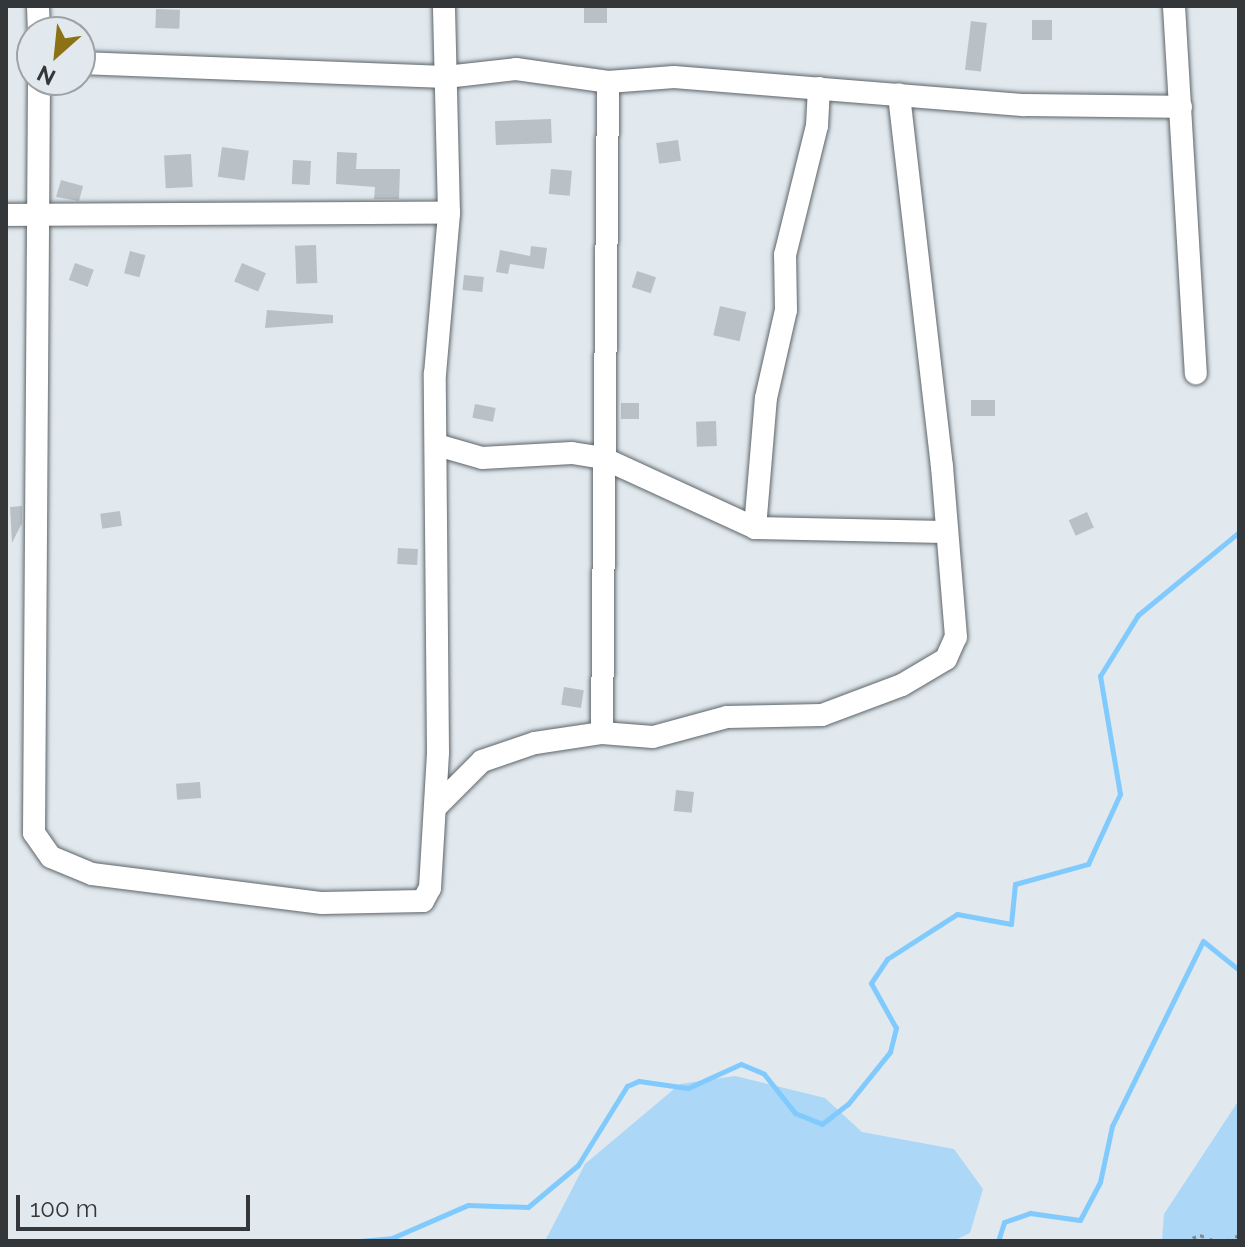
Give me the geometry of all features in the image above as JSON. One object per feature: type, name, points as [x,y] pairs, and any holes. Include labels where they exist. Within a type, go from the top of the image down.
[{"type":"street","points":[[39,96],[42,215],[33,375],[34,833],[51,857],[92,874],[390,905],[423,901],[430,888],[435,808],[435,374],[449,213],[444,6]]},
{"type":"street","points":[[1174,6],[1196,373]]},
{"type":"street","points":[[96,64],[446,77],[516,69],[608,82],[674,77],[899,94],[1181,107]]},
{"type":"street","points":[[602,733],[608,82]]},
{"type":"street","points":[[755,528],[766,398],[786,310],[785,255],[817,126],[819,88]]},
{"type":"street","points":[[435,808],[482,761],[535,743],[602,733],[653,737],[727,717],[822,715],[926,673],[946,659],[956,637],[899,94]]},
{"type":"street","points":[[6,215],[449,213]]},
{"type":"street","points":[[437,445],[482,458],[572,453],[603,458],[755,528],[945,532]]},
{"type":"path","points":[[1183,1241],[1200,1235],[1215,1241]]},
{"type":"path","points":[[1226,1241],[1239,1235]]},
{"type":"shaded area","points":[[735,1076],[825,1098],[862,1132],[954,1149],[983,1189],[970,1233],[953,1241],[545,1241],[585,1164],[680,1084]]},
{"type":"shaded area","points":[[1239,1100],[1239,1241],[1162,1241],[1164,1214]]},
{"type":"building","points":[[584,6],[607,6],[607,23],[584,23]]},
{"type":"building","points":[[156,9],[180,10],[179,29],[155,28]]},
{"type":"building","points":[[1032,20],[1052,20],[1052,40],[1032,40]]},
{"type":"building","points":[[971,21],[987,23],[981,72],[965,70]]},
{"type":"building","points":[[551,119],[552,143],[496,145],[495,121]]},
{"type":"building","points":[[678,140],[681,161],[659,164],[656,143]]},
{"type":"building","points":[[222,147],[249,151],[245,180],[218,177]]},
{"type":"building","points":[[337,152],[357,153],[356,169],[400,169],[399,199],[374,199],[375,187],[336,184]]},
{"type":"building","points":[[191,154],[193,187],[166,188],[164,155]]},
{"type":"building","points":[[293,160],[311,161],[310,185],[292,184]]},
{"type":"building","points":[[551,169],[572,171],[570,196],[549,194]]},
{"type":"building","points":[[61,180],[83,186],[79,201],[56,197]]},
{"type":"building","points":[[316,245],[317,283],[296,284],[295,246]]},
{"type":"building","points":[[531,246],[547,248],[544,269],[510,264],[508,274],[496,272],[500,250],[530,256]]},
{"type":"building","points":[[130,251],[145,255],[140,277],[124,273]]},
{"type":"building","points":[[75,263],[94,270],[88,287],[69,280]]},
{"type":"building","points":[[242,263],[266,273],[258,292],[234,281]]},
{"type":"building","points":[[637,271],[656,277],[651,293],[632,287]]},
{"type":"building","points":[[464,275],[484,277],[482,292],[462,290]]},
{"type":"building","points":[[720,306],[746,312],[740,341],[713,335]]},
{"type":"building","points":[[267,310],[333,315],[333,323],[265,328]]},
{"type":"building","points":[[971,400],[995,400],[995,416],[971,416]]},
{"type":"building","points":[[621,403],[639,403],[639,419],[621,419]]},
{"type":"building","points":[[475,404],[496,408],[493,422],[472,418]]},
{"type":"building","points":[[716,421],[717,446],[697,447],[696,422]]},
{"type":"building","points":[[22,506],[22,523],[12,543],[10,507]]},
{"type":"building","points":[[120,511],[122,526],[102,529],[100,514]]},
{"type":"building","points":[[1087,512],[1094,528],[1076,536],[1069,520]]},
{"type":"building","points":[[398,548],[418,549],[417,565],[397,564]]},
{"type":"building","points":[[564,687],[584,690],[581,708],[561,705]]},
{"type":"building","points":[[200,782],[201,798],[177,800],[176,784]]},
{"type":"building","points":[[676,790],[694,792],[692,813],[674,811]]},
{"type":"waterway","points":[[360,1241],[392,1238],[468,1205],[528,1207],[578,1165],[627,1086],[639,1081],[688,1088],[741,1064],[764,1074],[795,1113],[822,1124],[848,1104],[890,1052],[896,1028],[871,983],[887,959],[957,914],[1011,924],[1015,884],[1088,864],[1120,794],[1100,676],[1138,615],[1239,532]]},
{"type":"waterway","points":[[998,1241],[1004,1222],[1030,1213],[1080,1220],[1100,1182],[1112,1126],[1203,941],[1239,970]]}]
